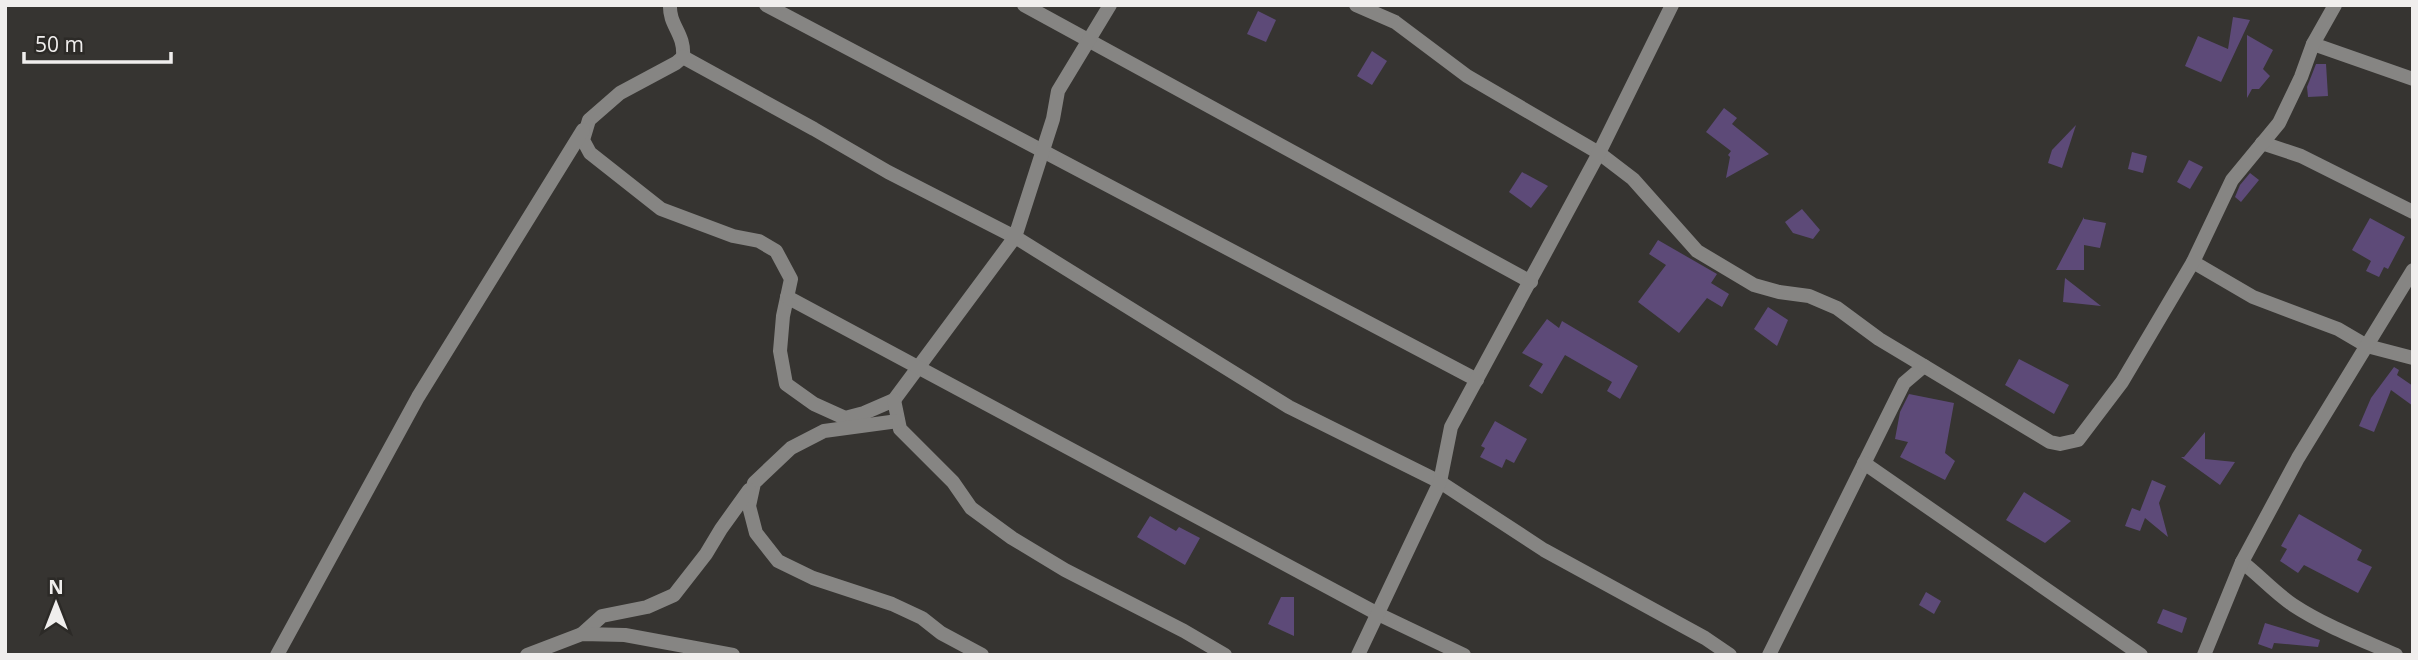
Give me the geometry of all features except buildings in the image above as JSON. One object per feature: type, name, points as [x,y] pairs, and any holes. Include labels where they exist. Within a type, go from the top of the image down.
[{"type":"street","points":[[277,655],[418,397],[589,120],[620,93],[683,57],[684,44],[670,14],[670,5]]},
{"type":"street","points":[[766,5],[1477,380]]},
{"type":"street","points":[[1024,5],[1531,282]]},
{"type":"street","points":[[589,120],[583,139],[590,153],[661,209],[733,236],[760,241],[776,251],[791,279],[780,351],[786,384],[814,404],[845,418],[894,400],[1015,237],[1053,119],[1058,91],[1110,5]]},
{"type":"street","points":[[1356,5],[1395,22],[1466,76],[1599,153],[1633,179],[1697,251],[1754,285],[1809,296],[1837,307],[1879,339],[2050,442],[2060,444],[2078,440],[2122,382],[2193,262],[2232,180],[2279,123],[2313,44],[2335,5]]},
{"type":"street","points":[[1359,655],[1440,482],[1451,427],[1599,153],[1672,5]]},
{"type":"street","points":[[2313,44],[2413,79]]},
{"type":"street","points":[[683,57],[814,128],[888,172],[1015,237],[1289,407],[1440,482],[1544,550],[1705,638],[1730,655]]},
{"type":"street","points":[[2262,143],[2301,156],[2413,212]]},
{"type":"street","points":[[2193,262],[2253,298],[2338,329],[2367,346],[2413,358]]},
{"type":"street","points":[[2204,655],[2242,562],[2298,458],[2413,271]]},
{"type":"street","points":[[787,297],[1378,614],[1464,655]]},
{"type":"street","points":[[1769,655],[1904,383],[1924,366]]},
{"type":"street","points":[[894,400],[900,429],[953,482],[971,508],[1012,538],[1065,570],[1225,655]]},
{"type":"street","points":[[527,655],[582,634],[602,616],[647,607],[674,595],[706,554],[754,483],[791,448],[824,431],[898,421]]},
{"type":"street","points":[[1864,463],[2141,655]]},
{"type":"street","points":[[754,483],[749,506],[756,533],[778,561],[813,578],[892,604],[922,618],[941,633],[982,655]]},
{"type":"street","points":[[2242,562],[2272,589],[2314,618],[2396,655]]},
{"type":"street","points":[[582,634],[625,635],[733,655]]}]
